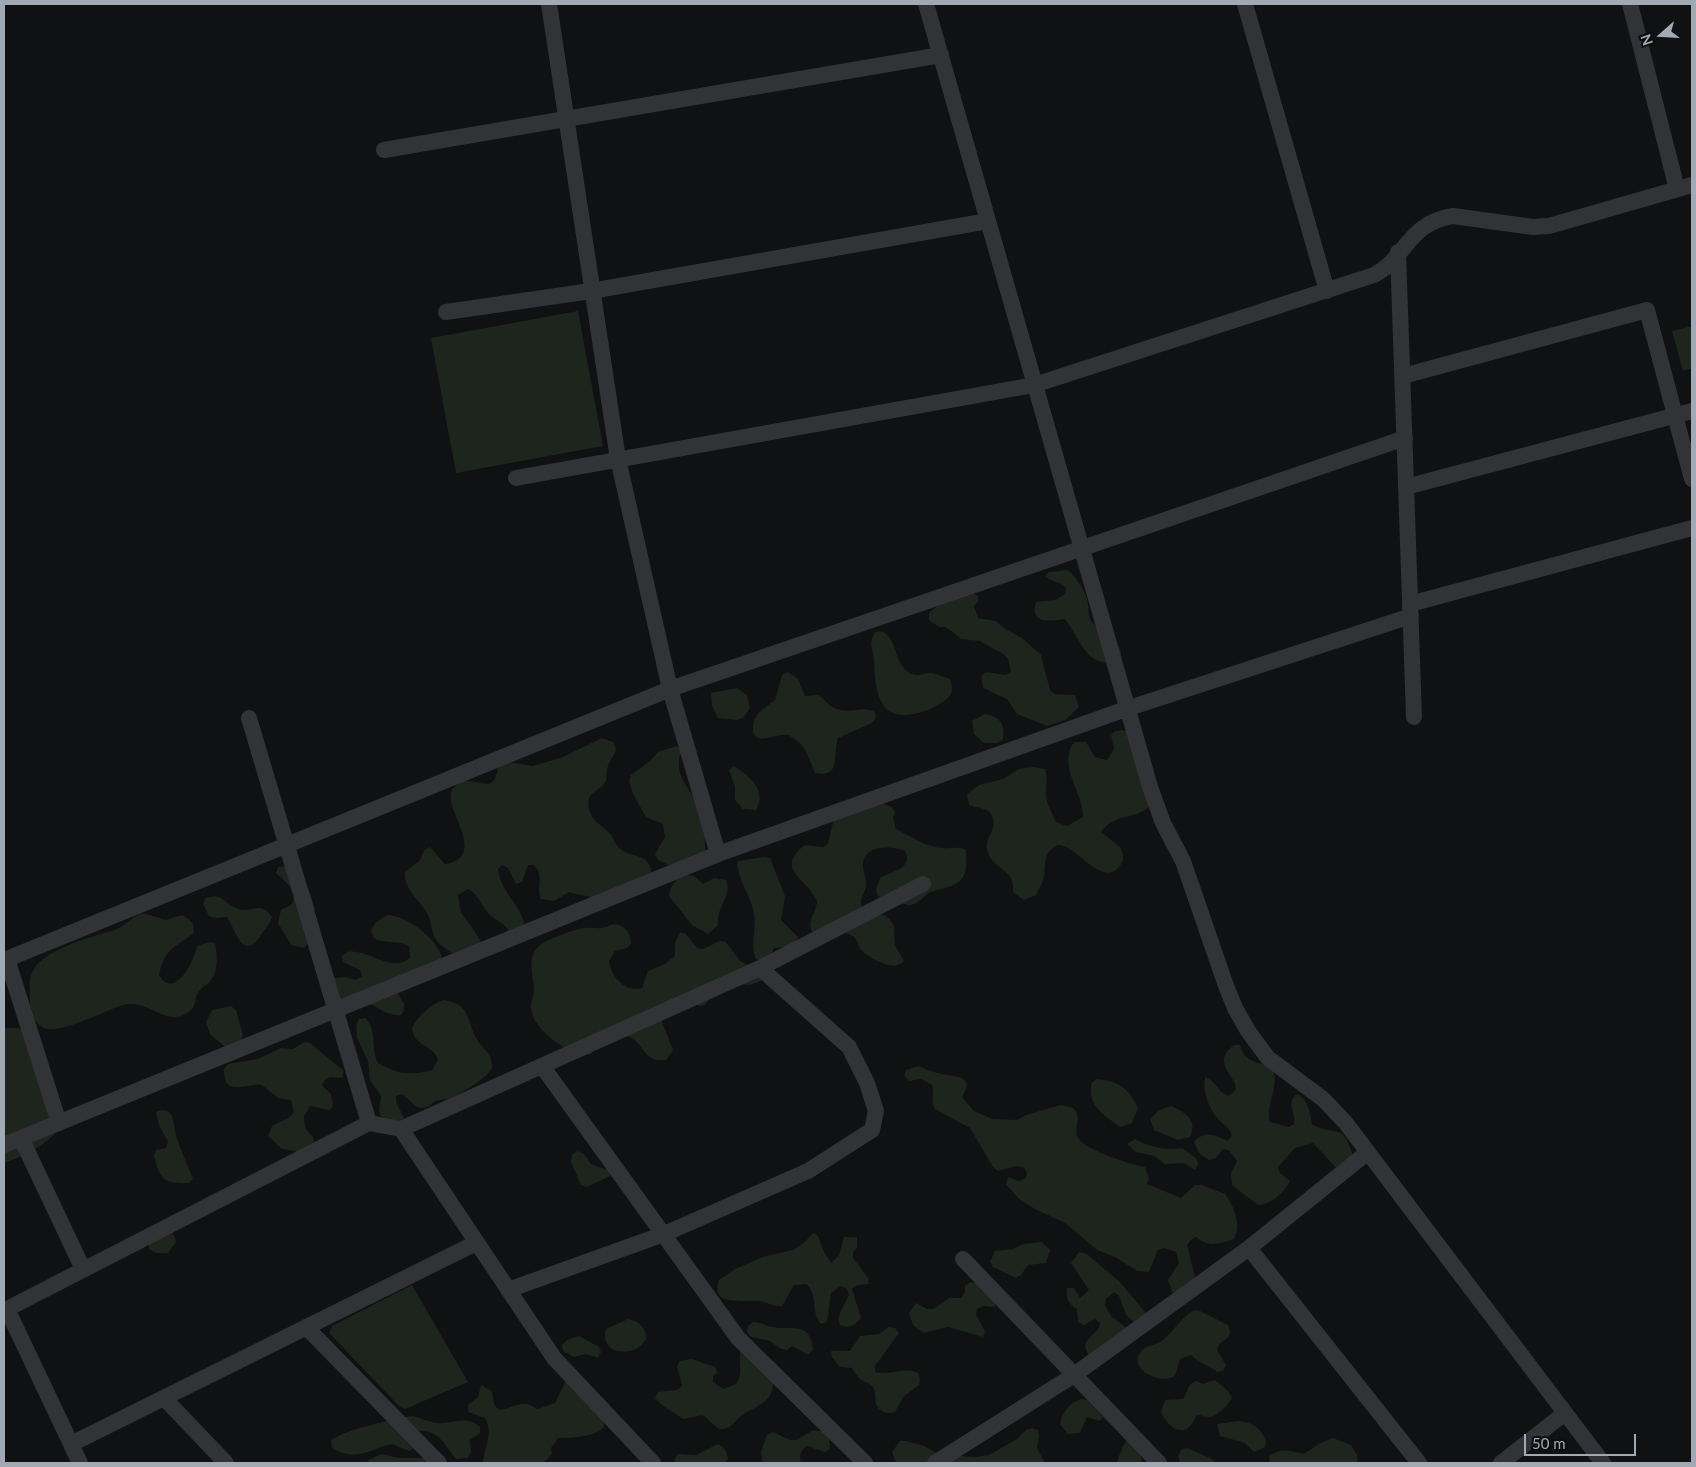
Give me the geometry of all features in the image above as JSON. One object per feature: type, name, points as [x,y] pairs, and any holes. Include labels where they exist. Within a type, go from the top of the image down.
[{"type":"street","points":[[549,4],[618,459],[670,689],[718,854]]},
{"type":"street","points":[[926,4],[1126,709],[1150,787],[1163,822],[1183,861],[1234,1008],[1248,1032],[1263,1052],[1323,1099],[1345,1122],[1603,1463]]},
{"type":"street","points":[[1245,4],[1327,291]]},
{"type":"street","points":[[516,478],[1034,385],[1327,291],[1382,271],[1398,252],[1425,226],[1442,218],[1453,216],[1533,227],[1548,226],[1685,187],[1630,4]]},
{"type":"street","points":[[384,150],[941,55]]},
{"type":"street","points":[[446,312],[592,291],[988,221]]},
{"type":"street","points":[[1398,252],[1414,716]]},
{"type":"street","points":[[1402,376],[1647,310],[1692,479]]},
{"type":"street","points":[[1406,487],[1692,411]]},
{"type":"street","points":[[59,1123],[7,959],[670,689],[1404,438]]},
{"type":"street","points":[[4,1145],[718,854],[1410,610],[1692,528]]},
{"type":"street","points":[[249,718],[369,1124]]},
{"type":"street","points":[[80,1463],[7,1308],[369,1124],[401,1129],[760,968],[923,884]]},
{"type":"street","points":[[508,1290],[664,1234],[808,1171],[872,1130],[876,1111],[867,1083],[848,1047],[760,968]]},
{"type":"street","points":[[542,1066],[738,1338],[865,1463]]},
{"type":"street","points":[[401,1129],[554,1358],[653,1463]]},
{"type":"street","points":[[21,1138],[83,1268]]},
{"type":"street","points":[[935,1463],[1074,1375],[1249,1248],[1368,1152]]},
{"type":"street","points":[[71,1444],[476,1243]]},
{"type":"street","points":[[1249,1248],[1419,1463]]},
{"type":"street","points":[[963,1259],[1159,1463]]},
{"type":"street","points":[[306,1327],[439,1463]]},
{"type":"street","points":[[164,1398],[226,1463]]},
{"type":"street","points":[[1501,1463],[1565,1413]]},
{"type":"shaded area","points":[[578,311],[603,446],[456,473],[431,338]]},
{"type":"shaded area","points":[[1692,326],[1692,368],[1683,371],[1672,331]]},
{"type":"shaded area","points":[[1068,570],[1078,581],[1086,595],[1090,619],[1094,625],[1111,638],[1120,648],[1120,661],[1109,663],[1092,657],[1086,652],[1065,619],[1048,621],[1038,618],[1036,615],[1036,602],[1055,600],[1065,594],[1066,588],[1064,586],[1045,576],[1049,572]]},
{"type":"shaded area","points":[[972,592],[978,596],[978,602],[974,606],[978,618],[996,621],[1005,629],[1022,638],[1041,655],[1050,690],[1055,694],[1075,695],[1079,707],[1065,720],[1047,726],[1017,714],[1007,699],[983,688],[981,676],[986,672],[1005,675],[1011,672],[1008,659],[1003,654],[980,641],[961,639],[946,627],[939,627],[929,620],[929,613],[937,606]]},
{"type":"shaded area","points":[[881,631],[890,639],[900,662],[908,672],[917,675],[931,673],[950,679],[952,688],[949,697],[932,708],[910,715],[899,715],[883,705],[876,686],[874,656],[871,644],[875,632]]},
{"type":"shaded area","points":[[788,672],[798,679],[805,696],[818,695],[832,707],[842,710],[866,709],[875,712],[876,718],[872,723],[838,738],[835,763],[830,772],[824,774],[815,773],[804,747],[790,736],[780,735],[761,739],[754,733],[753,726],[756,717],[775,700],[782,675]]},
{"type":"shaded area","points":[[737,688],[747,695],[750,708],[743,718],[737,720],[718,718],[712,706],[711,693]]},
{"type":"shaded area","points":[[985,714],[995,717],[1001,722],[1003,740],[997,743],[984,743],[974,734],[972,721]]},
{"type":"shaded area","points":[[1122,730],[1128,732],[1149,807],[1136,814],[1112,822],[1101,832],[1120,847],[1123,856],[1122,864],[1113,872],[1105,872],[1089,864],[1066,847],[1058,845],[1048,854],[1041,886],[1036,895],[1024,900],[1013,892],[1011,878],[989,856],[987,845],[993,829],[992,816],[985,809],[969,805],[967,794],[979,785],[1003,779],[1019,769],[1033,767],[1045,769],[1048,804],[1056,822],[1067,826],[1083,817],[1082,807],[1069,769],[1068,760],[1074,742],[1086,742],[1095,757],[1107,760],[1114,749],[1111,735],[1115,731]]},
{"type":"shaded area","points":[[602,738],[613,742],[616,749],[607,768],[604,785],[589,798],[590,813],[611,835],[619,848],[648,862],[652,875],[604,903],[591,897],[569,892],[554,901],[541,899],[539,890],[540,877],[534,865],[528,865],[522,882],[516,884],[508,868],[502,865],[498,869],[500,877],[520,913],[525,928],[510,934],[506,927],[487,912],[475,894],[468,889],[458,895],[461,913],[481,942],[455,955],[446,949],[435,938],[428,915],[407,884],[405,872],[420,860],[425,849],[430,847],[445,864],[457,861],[463,854],[465,846],[451,801],[452,789],[462,781],[490,783],[496,775],[498,766],[509,762],[533,766],[563,757]]},
{"type":"shaded area","points":[[676,746],[682,749],[679,758],[680,774],[702,814],[705,830],[705,851],[700,855],[671,866],[658,860],[655,854],[665,837],[663,824],[646,817],[633,794],[629,781],[631,775],[650,761],[658,752]]},
{"type":"shaded area","points":[[734,766],[751,779],[758,790],[760,796],[756,810],[743,809],[735,800],[735,787],[729,770]]},
{"type":"shaded area","points":[[881,803],[892,807],[895,812],[893,818],[896,829],[930,846],[966,850],[966,871],[958,882],[929,893],[919,902],[910,905],[880,897],[876,890],[880,878],[904,866],[907,857],[905,851],[894,848],[881,848],[874,849],[865,856],[863,865],[866,886],[861,900],[863,909],[886,916],[894,926],[895,945],[904,961],[895,966],[883,964],[866,954],[860,949],[855,938],[851,935],[839,933],[816,936],[812,932],[810,924],[817,901],[813,893],[792,867],[792,861],[796,853],[805,845],[823,847],[828,844],[836,810]]},
{"type":"shaded area","points":[[764,857],[770,858],[785,896],[781,920],[798,937],[797,943],[786,947],[774,948],[772,954],[762,961],[756,959],[754,953],[754,913],[737,861]]},
{"type":"shaded area","points":[[284,866],[297,872],[302,877],[309,889],[315,909],[307,920],[308,944],[304,948],[291,945],[278,923],[281,910],[292,904],[293,899],[290,886],[276,873],[278,867]]},
{"type":"shaded area","points":[[688,875],[694,876],[703,884],[714,878],[726,880],[728,886],[719,912],[718,925],[708,934],[692,925],[669,896],[675,882]]},
{"type":"shaded area","points":[[215,896],[242,910],[263,909],[272,917],[253,944],[248,946],[240,940],[227,917],[215,918],[209,916],[203,904],[206,898]]},
{"type":"shaded area","points":[[143,913],[166,920],[182,915],[193,924],[193,934],[167,954],[161,966],[159,975],[165,982],[171,984],[183,976],[192,961],[197,946],[209,942],[215,943],[217,957],[214,976],[198,992],[191,1010],[174,1017],[166,1016],[141,1005],[132,1004],[123,1005],[61,1028],[44,1028],[38,1024],[31,1010],[29,988],[32,973],[37,965],[57,950],[117,929]]},
{"type":"shaded area","points":[[387,915],[403,919],[420,929],[434,943],[442,958],[395,989],[404,1004],[404,1010],[401,1015],[391,1014],[365,1002],[337,998],[334,978],[345,977],[356,980],[362,976],[360,970],[343,962],[342,956],[347,952],[355,952],[395,963],[403,962],[410,958],[409,946],[374,938],[371,932],[374,926]]},
{"type":"shaded area","points":[[613,924],[624,927],[630,936],[631,944],[627,948],[615,951],[609,961],[610,967],[616,978],[630,988],[642,988],[648,971],[665,964],[675,956],[675,943],[680,932],[686,934],[697,948],[703,949],[720,941],[726,942],[740,961],[758,970],[761,975],[761,981],[750,985],[738,984],[710,996],[705,1005],[701,1006],[693,1004],[681,996],[675,997],[662,1022],[673,1050],[666,1060],[649,1057],[632,1038],[620,1035],[594,1049],[591,1054],[573,1052],[546,1034],[533,1017],[531,1006],[534,990],[533,956],[538,947],[546,941],[583,928],[601,928]]},
{"type":"shaded area","points":[[444,1000],[459,1005],[463,1009],[476,1038],[491,1058],[492,1067],[490,1071],[474,1085],[448,1099],[435,1101],[430,1106],[419,1108],[401,1094],[396,1096],[396,1102],[404,1118],[400,1122],[383,1118],[379,1109],[381,1096],[370,1080],[368,1061],[357,1038],[356,1025],[359,1019],[365,1018],[369,1023],[378,1063],[398,1072],[424,1072],[432,1070],[438,1060],[432,1051],[416,1038],[412,1028],[425,1011]]},
{"type":"shaded area","points":[[231,1006],[236,1010],[243,1035],[241,1041],[225,1047],[210,1034],[206,1022],[212,1010]]},
{"type":"shaded area","points":[[4,1028],[19,1028],[28,1036],[58,1130],[33,1150],[4,1163]]},
{"type":"shaded area","points":[[304,1042],[310,1043],[344,1071],[342,1078],[330,1077],[322,1085],[331,1094],[333,1106],[329,1110],[310,1106],[304,1116],[305,1128],[313,1137],[314,1143],[300,1155],[295,1151],[282,1149],[268,1136],[272,1126],[290,1117],[294,1112],[291,1100],[278,1098],[262,1085],[231,1086],[227,1083],[224,1069],[228,1064],[258,1059],[281,1048],[293,1049]]},
{"type":"shaded area","points":[[1234,1045],[1240,1045],[1245,1056],[1249,1059],[1273,1069],[1275,1082],[1269,1109],[1270,1122],[1289,1127],[1294,1124],[1292,1101],[1296,1094],[1306,1102],[1312,1124],[1342,1134],[1346,1138],[1353,1156],[1339,1171],[1313,1143],[1295,1148],[1278,1167],[1280,1173],[1290,1181],[1288,1185],[1272,1200],[1258,1205],[1232,1185],[1231,1173],[1237,1161],[1229,1150],[1223,1149],[1216,1158],[1209,1160],[1199,1153],[1194,1142],[1198,1138],[1211,1135],[1228,1141],[1232,1135],[1212,1111],[1205,1094],[1204,1082],[1205,1077],[1209,1079],[1228,1096],[1234,1091],[1236,1086],[1224,1061],[1226,1053]]},
{"type":"shaded area","points":[[918,1066],[962,1078],[967,1085],[962,1097],[974,1111],[992,1119],[1017,1120],[1026,1115],[1061,1105],[1073,1108],[1077,1113],[1078,1119],[1077,1136],[1081,1141],[1108,1156],[1145,1167],[1149,1178],[1147,1184],[1181,1198],[1195,1185],[1202,1185],[1225,1194],[1236,1216],[1237,1228],[1234,1239],[1214,1244],[1205,1243],[1196,1237],[1191,1240],[1187,1245],[1196,1281],[1178,1294],[1172,1292],[1168,1280],[1179,1263],[1176,1252],[1164,1248],[1158,1250],[1149,1272],[1137,1271],[1115,1257],[1097,1250],[1065,1223],[1019,1199],[1006,1184],[1008,1177],[1019,1181],[1026,1178],[1027,1172],[1023,1167],[1016,1166],[998,1171],[993,1167],[970,1128],[935,1109],[932,1085],[921,1079],[909,1081],[904,1076],[906,1070]]},
{"type":"shaded area","points":[[1097,1079],[1117,1084],[1131,1095],[1138,1108],[1132,1123],[1120,1127],[1098,1109],[1094,1103],[1091,1090],[1092,1082]]},
{"type":"shaded area","points":[[1171,1106],[1186,1114],[1189,1118],[1193,1126],[1190,1137],[1178,1140],[1154,1130],[1150,1119],[1159,1110]]},
{"type":"shaded area","points":[[168,1111],[172,1116],[177,1139],[193,1179],[189,1183],[174,1183],[164,1179],[158,1170],[154,1156],[156,1150],[166,1148],[168,1142],[159,1125],[156,1112]]},
{"type":"shaded area","points":[[1135,1139],[1158,1148],[1182,1148],[1197,1159],[1198,1165],[1195,1170],[1184,1163],[1165,1164],[1154,1156],[1136,1152],[1127,1144]]},
{"type":"shaded area","points":[[578,1151],[584,1154],[591,1164],[610,1171],[610,1176],[587,1187],[581,1185],[571,1162],[572,1154]]},
{"type":"shaded area","points":[[171,1232],[176,1242],[168,1253],[156,1253],[149,1249],[149,1243]]},
{"type":"shaded area","points":[[813,1233],[818,1236],[824,1252],[831,1263],[839,1255],[844,1237],[857,1237],[857,1248],[853,1252],[853,1258],[868,1278],[869,1284],[857,1285],[852,1289],[861,1318],[854,1324],[846,1327],[840,1325],[838,1319],[849,1295],[847,1289],[841,1286],[831,1293],[827,1322],[821,1324],[816,1314],[814,1298],[806,1284],[794,1285],[782,1306],[759,1301],[730,1300],[719,1295],[717,1289],[719,1280],[735,1269],[763,1257],[793,1250],[804,1243]]},
{"type":"shaded area","points":[[1042,1242],[1050,1250],[1046,1263],[1028,1265],[1021,1275],[1016,1278],[993,1267],[990,1262],[995,1251],[1013,1249],[1023,1244]]},
{"type":"shaded area","points":[[1079,1252],[1085,1253],[1119,1281],[1147,1314],[1135,1323],[1126,1315],[1119,1296],[1114,1292],[1106,1299],[1105,1305],[1111,1316],[1125,1327],[1128,1332],[1094,1355],[1088,1354],[1086,1344],[1100,1323],[1095,1319],[1084,1325],[1078,1322],[1077,1309],[1069,1303],[1066,1294],[1067,1288],[1074,1288],[1080,1298],[1089,1290],[1071,1263]]},
{"type":"shaded area","points":[[970,1282],[977,1283],[995,1301],[995,1307],[983,1306],[977,1309],[976,1315],[985,1331],[983,1337],[948,1327],[923,1333],[913,1325],[909,1313],[916,1303],[927,1309],[934,1309],[949,1298],[961,1298],[965,1292],[965,1286]]},
{"type":"shaded area","points":[[412,1285],[468,1382],[405,1409],[400,1407],[329,1333],[332,1326]]},
{"type":"shaded area","points":[[1194,1310],[1200,1311],[1228,1325],[1229,1337],[1219,1344],[1217,1350],[1226,1365],[1223,1371],[1217,1372],[1191,1355],[1180,1359],[1175,1376],[1170,1378],[1154,1377],[1144,1371],[1138,1363],[1142,1350],[1163,1340],[1185,1316]]},
{"type":"shaded area","points":[[628,1319],[642,1326],[646,1339],[636,1349],[624,1352],[614,1350],[606,1341],[606,1329]]},
{"type":"shaded area","points":[[753,1322],[772,1327],[804,1331],[808,1334],[813,1350],[808,1355],[792,1346],[787,1350],[781,1349],[770,1341],[751,1337],[747,1332],[748,1326]]},
{"type":"shaded area","points":[[889,1327],[895,1328],[899,1333],[875,1366],[875,1372],[886,1373],[907,1370],[918,1373],[920,1379],[919,1385],[904,1396],[895,1412],[889,1413],[883,1411],[877,1405],[872,1386],[860,1379],[852,1368],[840,1367],[832,1357],[831,1351],[850,1351],[860,1336],[879,1334]]},
{"type":"shaded area","points":[[579,1336],[599,1347],[601,1352],[598,1358],[586,1354],[574,1357],[563,1351],[562,1345],[567,1340]]},
{"type":"shaded area","points":[[742,1347],[773,1380],[773,1387],[765,1401],[741,1416],[727,1428],[719,1429],[701,1415],[683,1419],[655,1398],[658,1392],[677,1390],[682,1386],[677,1367],[679,1361],[692,1359],[715,1367],[718,1373],[713,1376],[713,1382],[723,1389],[736,1384],[740,1375],[740,1352]]},
{"type":"shaded area","points":[[566,1380],[604,1420],[604,1427],[589,1435],[558,1438],[551,1448],[552,1454],[543,1463],[483,1463],[489,1435],[488,1424],[485,1418],[468,1412],[468,1405],[478,1397],[481,1385],[492,1391],[496,1407],[500,1410],[520,1404],[527,1404],[538,1409],[555,1403]]},
{"type":"shaded area","points":[[1215,1380],[1229,1392],[1232,1398],[1222,1410],[1216,1415],[1208,1417],[1197,1415],[1186,1429],[1177,1429],[1169,1424],[1161,1412],[1165,1400],[1183,1399],[1193,1382],[1197,1381],[1203,1384]]},
{"type":"shaded area","points":[[1081,1399],[1087,1400],[1103,1417],[1099,1421],[1087,1417],[1080,1433],[1068,1434],[1060,1424],[1062,1416],[1070,1406]]},
{"type":"shaded area","points":[[413,1416],[437,1423],[469,1421],[475,1423],[480,1427],[480,1433],[470,1440],[471,1452],[468,1458],[456,1459],[436,1435],[424,1431],[417,1431],[414,1448],[409,1451],[392,1444],[362,1454],[348,1454],[332,1448],[331,1441],[345,1433],[382,1422]]},
{"type":"shaded area","points":[[1238,1421],[1252,1424],[1259,1429],[1266,1441],[1265,1447],[1254,1452],[1245,1443],[1220,1436],[1217,1424]]},
{"type":"shaded area","points":[[1032,1428],[1038,1430],[1037,1448],[1045,1463],[896,1463],[892,1452],[900,1441],[906,1441],[924,1446],[940,1455],[976,1457],[989,1455]]},
{"type":"shaded area","points":[[813,1430],[825,1432],[829,1437],[830,1449],[825,1452],[807,1446],[801,1453],[801,1463],[763,1463],[761,1452],[767,1435],[773,1432],[790,1440],[797,1440]]},
{"type":"shaded area","points":[[1128,1438],[1140,1449],[1142,1463],[1117,1463],[1121,1450]]},
{"type":"shaded area","points":[[1333,1438],[1351,1445],[1357,1455],[1358,1463],[1270,1463],[1269,1456],[1277,1451],[1286,1450],[1304,1454],[1320,1443]]},
{"type":"shaded area","points":[[718,1444],[727,1454],[728,1459],[724,1463],[676,1463],[674,1460],[678,1454],[696,1455]]},
{"type":"shaded area","points":[[1187,1448],[1210,1458],[1216,1463],[1180,1463],[1178,1456],[1181,1450]]},
{"type":"shaded area","points":[[382,1454],[399,1458],[424,1458],[428,1463],[366,1463],[370,1459]]}]
